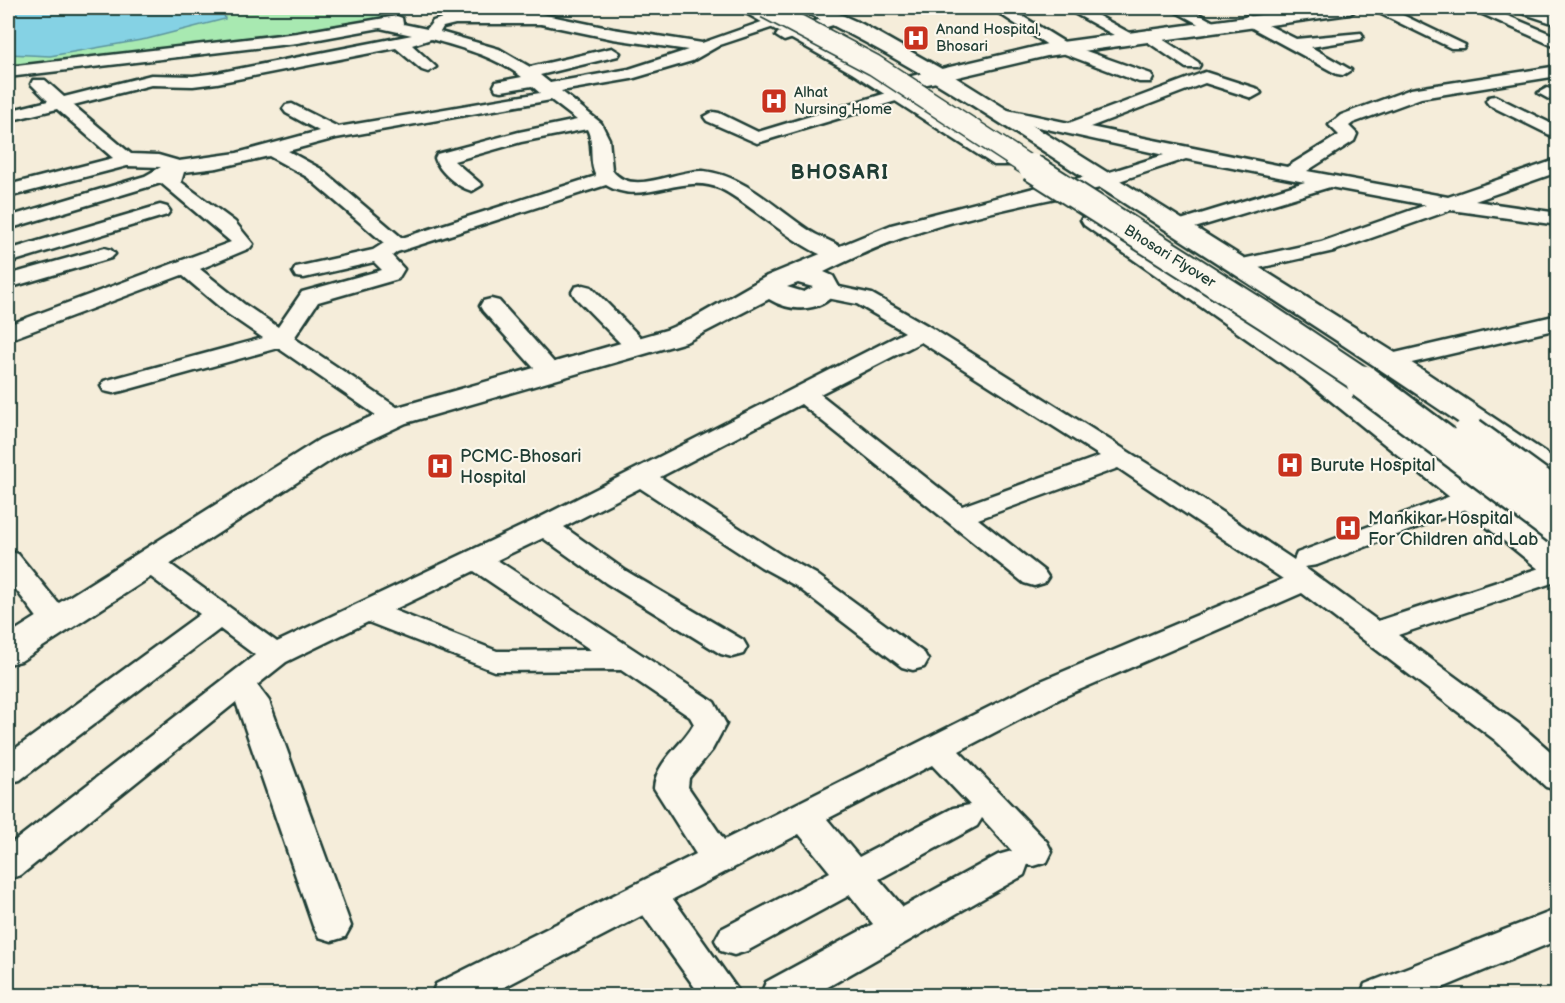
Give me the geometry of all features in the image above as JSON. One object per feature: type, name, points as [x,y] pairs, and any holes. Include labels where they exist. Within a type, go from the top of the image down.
[{"type":"main road","points":[[746,8],[782,17],[1049,190],[1314,373],[1472,498],[1557,569]]},
{"type":"main road","points":[[812,8],[940,76],[1390,361],[1554,470]]},
{"type":"main road","points":[[895,91],[940,76],[1063,48],[1317,9],[1350,8]]},
{"type":"main road","name":"Bhosari Flyover","points":[[782,17],[893,61],[1291,310],[1396,379],[1557,498]]},
{"type":"main road","name":"Bhosari Flyover","points":[[782,17],[874,65],[1267,316],[1370,386],[1557,528]]},
{"type":"main road","points":[[8,652],[331,446],[395,417],[638,348],[702,325],[784,281],[900,230],[1049,190],[1104,180]]},
{"type":"main road","points":[[784,281],[819,279],[826,286],[825,291]]},
{"type":"street","points":[[999,8],[1063,48],[1145,78]]},
{"type":"street","points":[[1073,8],[1138,36],[1192,65]]},
{"type":"street","points":[[1177,8],[1211,25]]},
{"type":"street","points":[[1377,8],[1457,45]]},
{"type":"street","points":[[1477,8],[1557,43]]},
{"type":"street","points":[[1521,8],[1557,21]]},
{"type":"street","points":[[8,72],[225,46],[381,24],[427,14],[453,13],[541,20],[706,48]]},
{"type":"street","points":[[69,64],[90,77],[192,81],[236,75],[400,43],[430,34],[438,24],[453,13]]},
{"type":"street","points":[[502,86],[631,74],[686,58],[723,39],[782,17],[837,20]]},
{"type":"street","points":[[660,66],[709,59],[782,17]]},
{"type":"street","points":[[1248,20],[1343,70]]},
{"type":"street","points":[[381,24],[430,34],[493,52],[580,111],[592,123],[599,137],[600,165],[609,178],[633,190],[694,177],[717,180],[751,199],[813,242],[839,255]]},
{"type":"street","points":[[1294,44],[1355,36]]},
{"type":"street","points":[[400,43],[428,67]]},
{"type":"street","points":[[225,46],[236,75]]},
{"type":"street","points":[[8,223],[152,180],[176,167],[224,162],[335,133],[490,108],[612,53]]},
{"type":"street","points":[[1291,173],[1348,137],[1348,134],[1338,125],[1357,116],[1430,90],[1557,72]]},
{"type":"street","points":[[1072,128],[1205,77],[1252,93]]},
{"type":"street","points":[[8,116],[61,105],[151,80]]},
{"type":"street","points":[[39,84],[127,160]]},
{"type":"street","points":[[713,117],[757,138],[895,91]]},
{"type":"street","points":[[1495,101],[1557,134]]},
{"type":"street","points":[[490,108],[519,136]]},
{"type":"street","points":[[292,109],[335,133]]},
{"type":"street","points":[[998,113],[1185,154],[1334,180],[1447,203],[1557,219]]},
{"type":"street","points":[[472,185],[446,165],[444,158],[519,136],[592,123]]},
{"type":"street","points":[[273,150],[314,173],[390,250]]},
{"type":"street","points":[[1104,180],[1185,154]]},
{"type":"street","points":[[8,190],[127,160],[146,160],[176,167]]},
{"type":"street","points":[[1241,266],[1327,247],[1557,165]]},
{"type":"street","points":[[8,333],[45,316],[186,268],[243,244],[234,232],[213,213],[191,200],[171,183],[176,167]]},
{"type":"street","points":[[304,272],[390,250],[609,178]]},
{"type":"street","points":[[1178,227],[1334,180]]},
{"type":"street","points":[[1533,215],[1557,207]]},
{"type":"street","points":[[8,257],[160,211]]},
{"type":"street","points":[[112,387],[281,340],[304,302],[310,297],[390,274],[393,269],[381,257],[390,250]]},
{"type":"street","points":[[8,282],[104,254]]},
{"type":"street","points":[[186,268],[236,309],[395,417]]},
{"type":"street","points":[[825,291],[864,300],[922,332],[1120,458],[1306,570],[1374,633],[1507,732],[1557,778]]},
{"type":"street","points":[[583,292],[638,348]]},
{"type":"street","points":[[492,306],[550,372]]},
{"type":"street","points":[[1390,361],[1557,322]]},
{"type":"street","points":[[8,865],[275,655],[545,526],[922,332]]},
{"type":"street","points":[[803,393],[1034,577]]},
{"type":"street","points":[[958,517],[1120,458]]},
{"type":"street","points":[[450,996],[1052,689],[1306,570],[1472,498],[1554,470]]},
{"type":"street","points":[[642,477],[771,561],[806,580],[913,660]]},
{"type":"street","points":[[545,526],[616,577],[732,647]]},
{"type":"street","points":[[476,559],[703,710],[710,724],[700,742],[672,775],[671,788],[718,859]]},
{"type":"street","points":[[8,560],[56,621]]},
{"type":"street","points":[[149,562],[275,655]]},
{"type":"street","points":[[1374,633],[1557,569]]},
{"type":"street","points":[[368,611],[494,661],[628,660]]},
{"type":"street","points":[[8,771],[220,614]]},
{"type":"street","points":[[238,684],[253,701],[332,926]]},
{"type":"street","points":[[780,994],[1023,858],[936,748]]},
{"type":"street","points":[[804,815],[898,928]]},
{"type":"street","points":[[734,940],[965,817]]},
{"type":"street","points":[[649,894],[723,996]]},
{"type":"street","points":[[1379,996],[1557,924]]},
{"type":"green space","points":[[8,8],[427,8],[308,32],[8,67]]},
{"type":"water","points":[[8,8],[223,8],[225,19],[147,39],[50,56],[8,54]]},
{"type":"place","name":"Anand Hospital, Bhosari","points":[[916,38]]},
{"type":"place","name":"Alhat Nursing Home","points":[[774,101]]},
{"type":"place","name":"Burute Hospital","points":[[1290,465]]},
{"type":"place","name":"PCMC-Bhosari Hospital","points":[[440,466]]},
{"type":"place","name":"Mankikar Hospital For Children and Lab","points":[[1348,528]]},
{"type":"district","name":"BHOSARI","points":[[840,172]]}]
